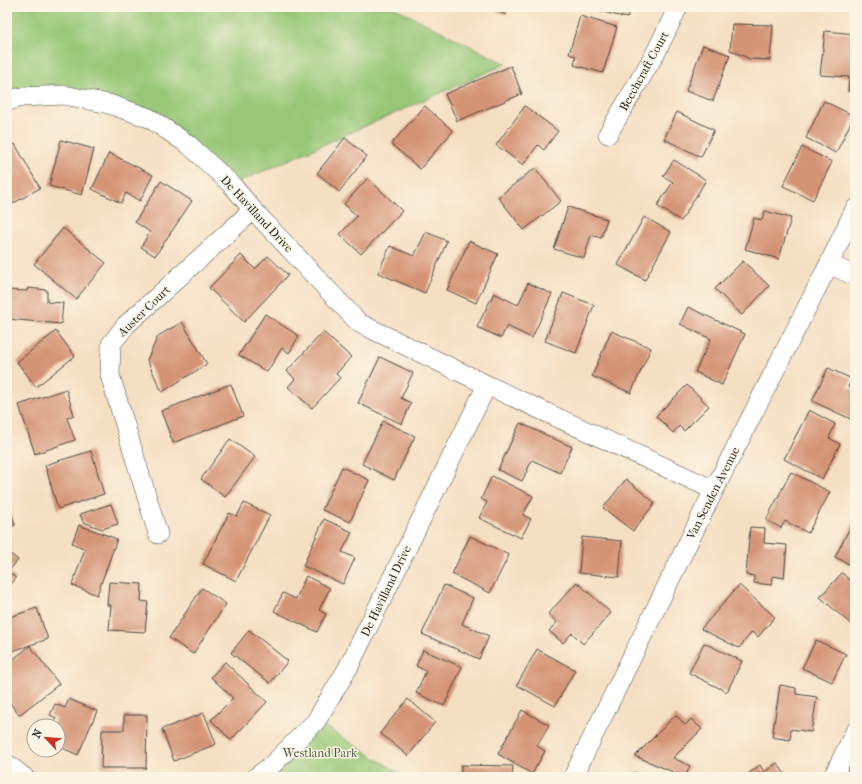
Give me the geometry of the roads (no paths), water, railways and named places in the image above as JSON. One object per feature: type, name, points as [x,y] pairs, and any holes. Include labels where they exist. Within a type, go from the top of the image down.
[{"type":"street","name":"Beechcraft Court","points":[[608,134],[656,52],[678,7]]},
{"type":"street","name":"De Havilland Drive","points":[[7,101],[22,97],[64,95],[109,104],[149,118],[189,145],[232,185],[253,210],[359,323],[714,490]]},
{"type":"street","name":"Van Senden Avenue","points":[[573,777],[714,490],[829,264],[855,209]]},
{"type":"street","name":"Auster Court","points":[[158,534],[110,376],[112,344],[126,325],[253,210]]},
{"type":"street","points":[[829,264],[855,276]]},
{"type":"street","name":"De Havilland Drive","points":[[256,777],[272,765],[316,721],[348,668],[487,384]]},
{"type":"street","points":[[833,777],[855,732]]},
{"type":"street","points":[[7,764],[24,777]]},
{"type":"park label","name":"Westland Park","points":[[320,753]]}]
